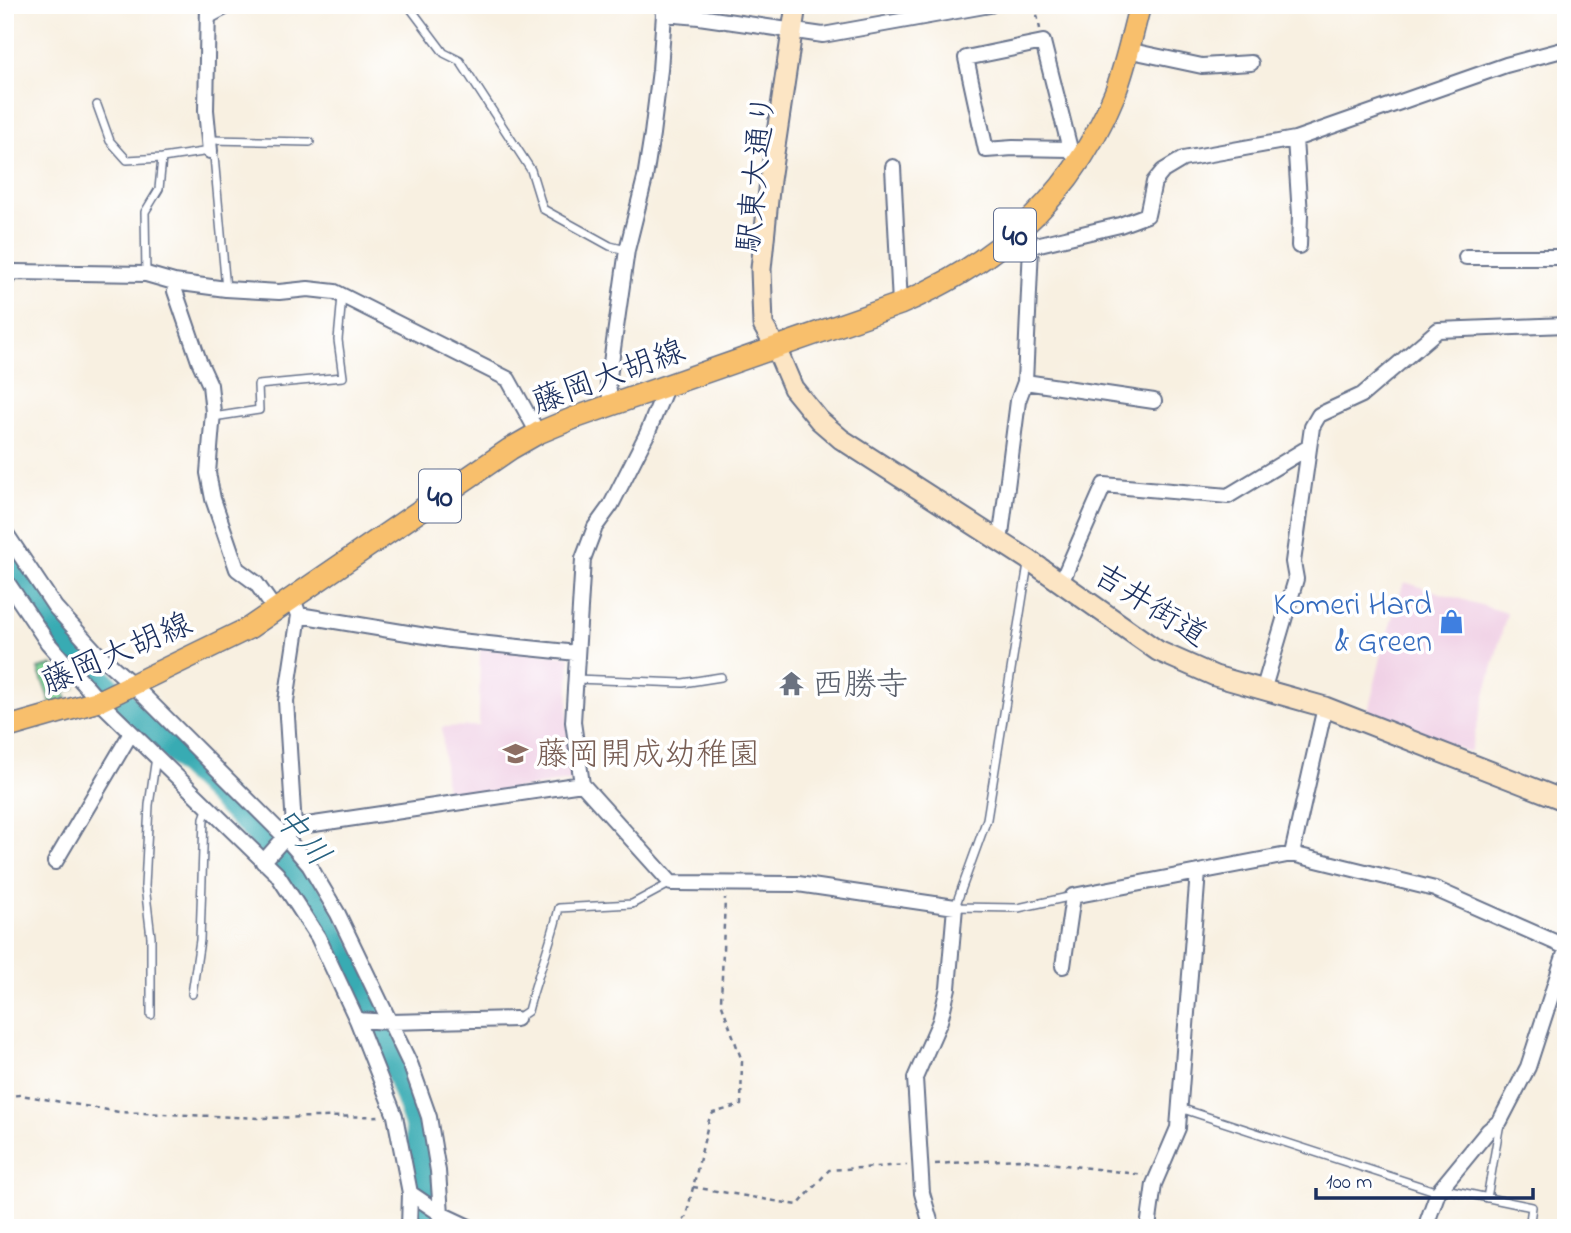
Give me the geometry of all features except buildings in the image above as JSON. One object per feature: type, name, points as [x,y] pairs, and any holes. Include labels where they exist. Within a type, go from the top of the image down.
[{"type":"main road","points":[[796,5],[798,31]]},
{"type":"main road","points":[[798,31],[807,5]]},
{"type":"main road","name":"藤岡大胡線","points":[[5,728],[117,692],[289,609],[475,471],[538,433],[611,404],[900,304],[936,289],[1024,240],[1074,156],[1096,134],[1116,91],[1140,5]]},
{"type":"main road","name":"吉井街道","points":[[798,31],[770,180],[761,269],[763,325],[793,388],[826,426],[841,439],[1029,560],[1158,652],[1215,676],[1325,707],[1566,801]]},
{"type":"street","points":[[611,404],[608,384],[627,250],[645,178],[652,134],[663,10],[824,35],[990,5]]},
{"type":"street","points":[[208,13],[206,110],[210,146]]},
{"type":"street","points":[[1043,42],[1074,156],[1013,148],[986,150],[965,58],[1043,42]]},
{"type":"street","points":[[1000,542],[1018,401],[1026,382],[1024,240],[1120,225],[1147,215],[1154,182],[1163,171],[1183,159],[1295,139],[1506,65],[1566,49]]},
{"type":"street","points":[[1127,50],[1202,66],[1251,63]]},
{"type":"street","points":[[1295,139],[1300,215],[1298,246]]},
{"type":"street","points":[[893,167],[900,304]]},
{"type":"street","points":[[1466,257],[1566,257]]},
{"type":"street","points":[[5,280],[14,272],[146,274],[174,282],[226,289],[279,292],[308,289],[335,292],[508,379],[538,433]]},
{"type":"street","points":[[174,282],[183,315],[210,384],[213,417],[208,473],[213,499],[237,569],[289,609],[450,639],[577,653]]},
{"type":"street","points":[[1263,691],[1296,579],[1293,562],[1309,447],[1312,428],[1319,415],[1362,395],[1438,330],[1566,325]]},
{"type":"street","points":[[1026,382],[1154,401]]},
{"type":"street","points":[[667,385],[647,434],[611,505],[595,527],[583,559],[574,733],[582,784],[671,883],[798,884],[955,906],[948,988],[940,1021],[915,1078],[922,1193],[932,1228]]},
{"type":"street","points":[[1061,583],[1104,485],[1228,496],[1309,447]]},
{"type":"street","points":[[5,532],[55,607],[96,652],[117,692],[131,733],[278,874],[318,937],[357,1020],[395,1116],[410,1193],[409,1228]]},
{"type":"street","points":[[5,579],[48,643],[117,692],[289,832],[338,914],[411,1066],[429,1117],[438,1171],[441,1221]]},
{"type":"street","points":[[289,609],[286,701],[289,832]]},
{"type":"street","points":[[1292,854],[1325,707]]},
{"type":"street","points":[[55,862],[131,733]]},
{"type":"street","points":[[263,862],[289,832],[582,784]]},
{"type":"street","points":[[1063,966],[1073,896],[1292,854],[1435,889],[1566,948],[1528,1067],[1500,1121],[1488,1131],[1438,1192],[1425,1228]]},
{"type":"street","points":[[1148,1228],[1154,1184],[1178,1128],[1198,872]]},
{"type":"street","points":[[357,1020],[390,1022],[516,1019]]},
{"type":"street","points":[[410,1193],[441,1221],[471,1228]]},
{"type":"lane","points":[[208,13],[237,5]]},
{"type":"lane","points":[[408,5],[444,53],[460,61],[531,170],[543,209],[610,246],[627,250]]},
{"type":"lane","points":[[97,105],[110,141],[127,160],[162,159],[210,146],[310,142]]},
{"type":"lane","points":[[210,146],[214,156],[226,289]]},
{"type":"lane","points":[[146,274],[145,212],[159,189],[162,159]]},
{"type":"lane","points":[[213,417],[259,410],[258,385],[344,377],[338,340],[342,296]]},
{"type":"lane","points":[[1029,560],[987,819],[955,906],[1017,908],[1073,896]]},
{"type":"lane","points":[[575,679],[683,682],[721,677]]},
{"type":"lane","points":[[152,1015],[151,937],[145,886],[149,804],[156,756]]},
{"type":"lane","points":[[192,994],[201,940],[204,818],[208,807]]},
{"type":"lane","points":[[516,1019],[528,1011],[537,977],[551,943],[559,908],[632,904],[671,883]]},
{"type":"lane","points":[[1180,1108],[1438,1192],[1450,1191],[1532,1207],[1530,1228]]},
{"type":"lane","points":[[1487,1198],[1500,1121]]},
{"type":"path","points":[[1035,5],[1043,42]]},
{"type":"path","points":[[677,1228],[686,1217],[709,1120],[713,1113],[741,1105],[742,1061],[721,1002],[726,883]]},
{"type":"path","points":[[5,1096],[21,1095],[119,1112],[258,1118],[395,1116]]},
{"type":"shaded area","points":[[1404,582],[1507,613],[1470,752],[1367,716],[1385,641]]},
{"type":"shaded area","points":[[480,648],[570,656],[567,743],[575,780],[446,799],[442,727],[479,726]]},
{"type":"green space","points":[[52,665],[75,688],[64,692],[67,699],[51,704],[38,669]]},
{"type":"waterway","name":"中川","points":[[5,557],[43,616],[83,663],[249,824],[314,901],[347,961],[399,1074],[417,1125],[427,1183],[424,1228]]},
{"type":"place","name":"Komeri Hard & Green","points":[[1452,621]]},
{"type":"place","name":"西勝寺","points":[[792,683]]},
{"type":"place","name":"藤岡開成幼稚園","points":[[516,753]]}]
